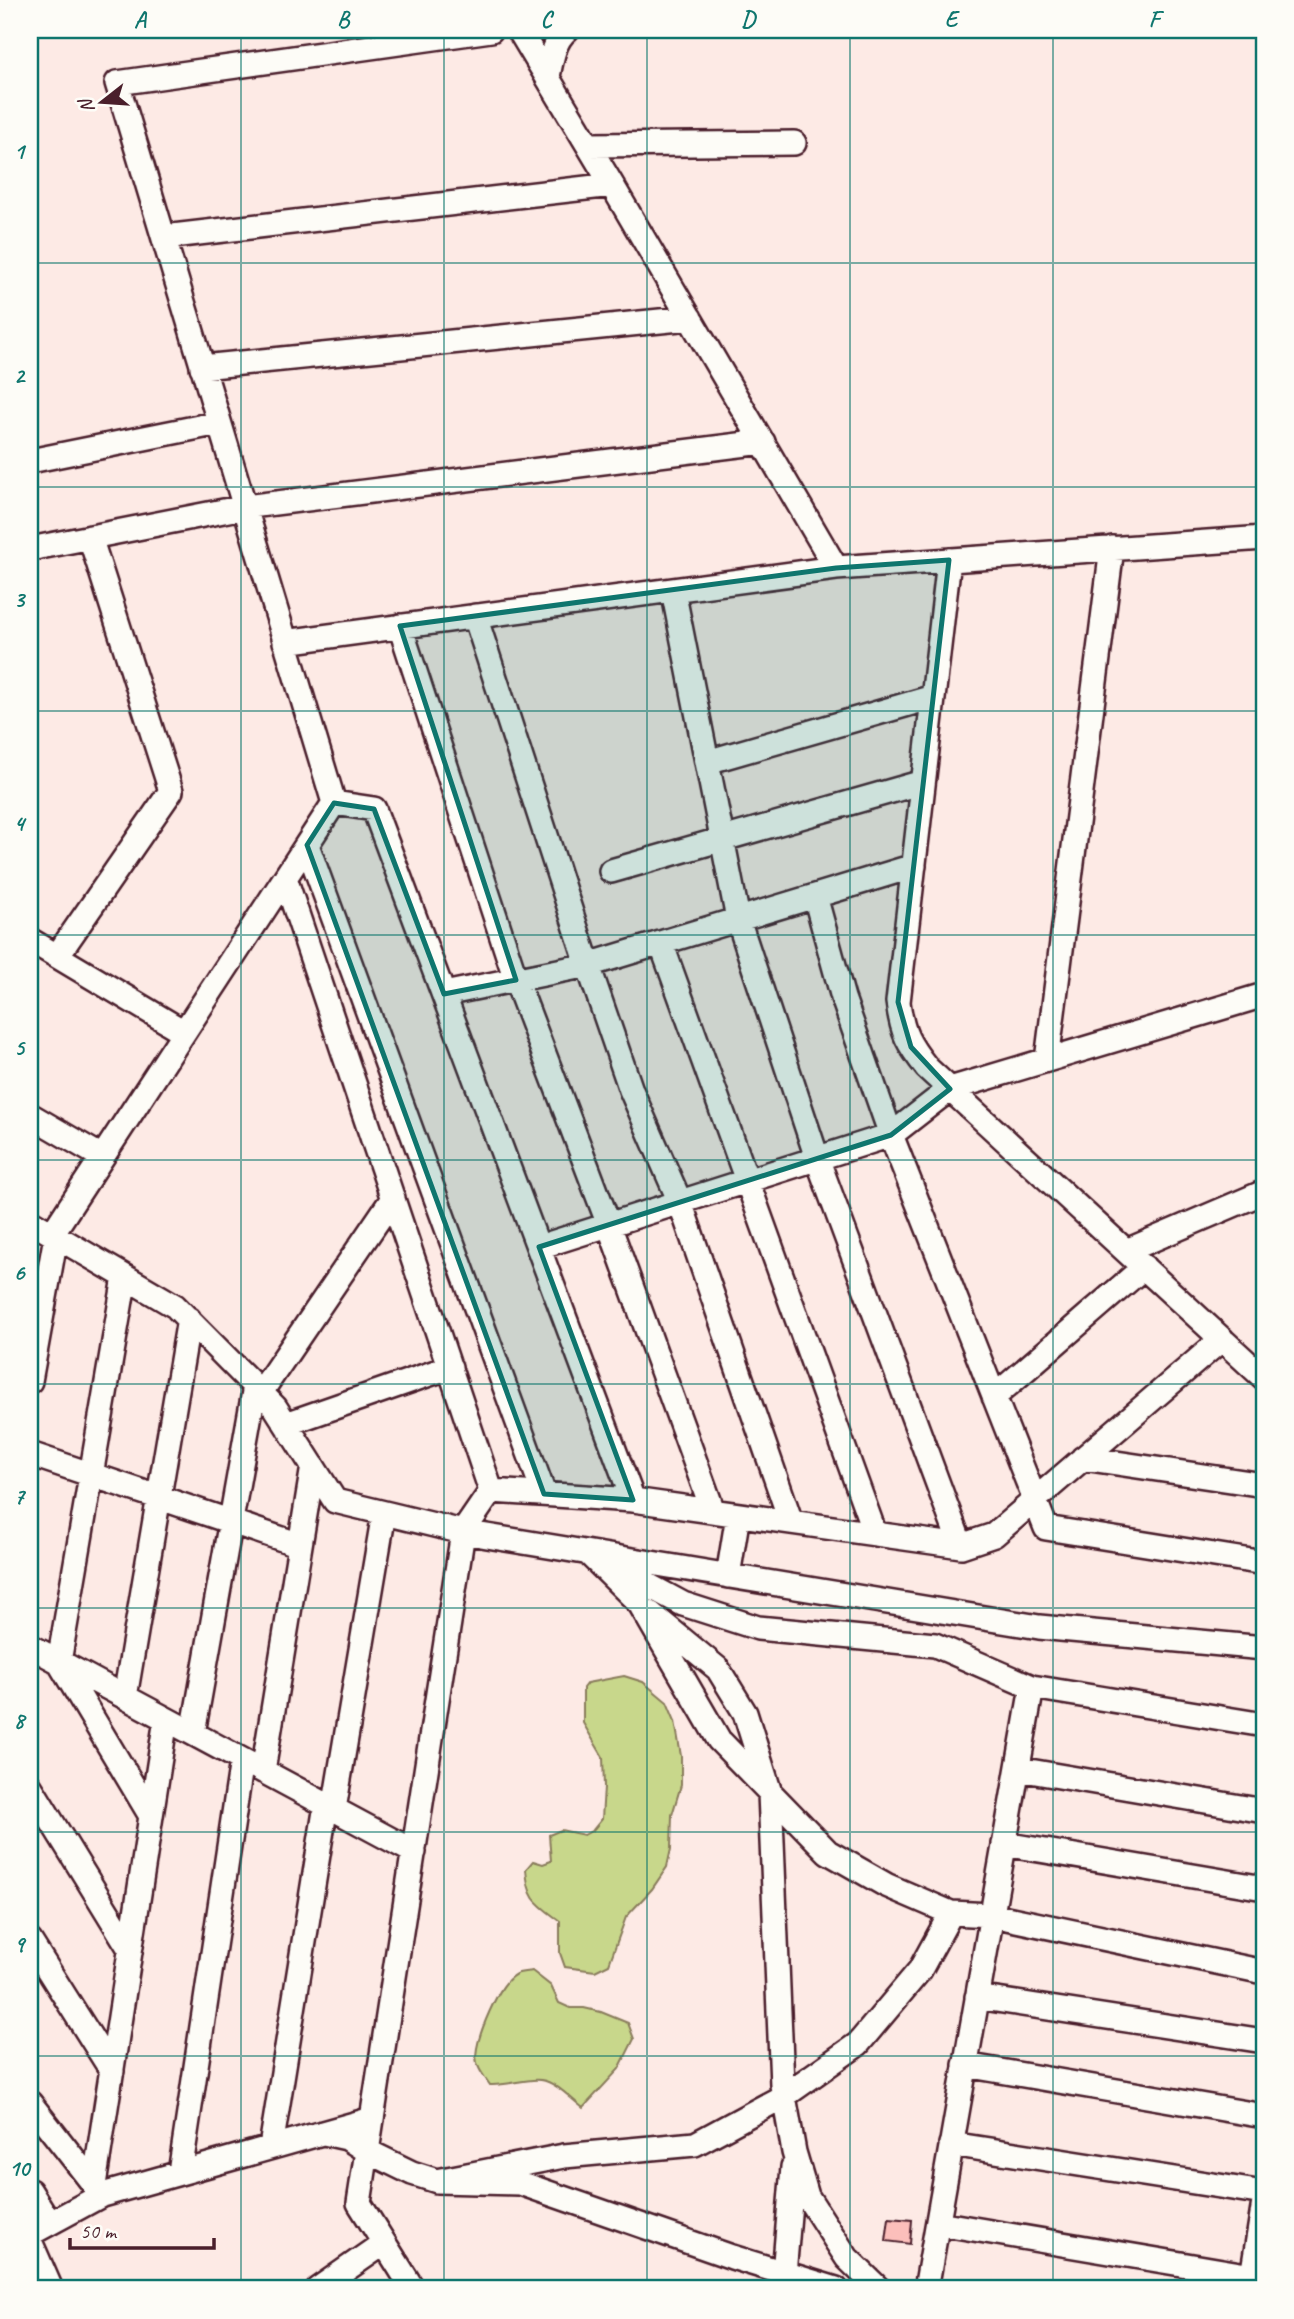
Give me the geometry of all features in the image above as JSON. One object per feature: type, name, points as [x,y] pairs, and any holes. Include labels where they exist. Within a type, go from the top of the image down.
[{"type":"street","points":[[30,1381],[54,1235],[102,1157],[334,803],[117,83],[491,30]]},
{"type":"street","points":[[519,30],[836,568]]},
{"type":"street","points":[[548,77],[553,53],[562,33],[567,30]]},
{"type":"street","points":[[589,145],[794,143]]},
{"type":"street","points":[[164,237],[612,185]]},
{"type":"street","points":[[202,367],[690,318]]},
{"type":"street","points":[[30,461],[219,423]]},
{"type":"street","points":[[30,548],[244,507],[763,442]]},
{"type":"street","points":[[57,956],[171,790],[90,537]]},
{"type":"street","points":[[285,642],[836,568],[1264,538]]},
{"type":"street","points":[[1047,1059],[1112,548]]},
{"type":"street","points":[[948,560],[898,1002],[901,1025],[911,1047],[927,1068],[1264,1378]]},
{"type":"street","points":[[673,590],[738,919],[817,1158],[961,1546]]},
{"type":"street","points":[[475,616],[631,1090],[680,1202],[791,1522]]},
{"type":"street","points":[[400,626],[516,980],[713,1511]]},
{"type":"street","points":[[707,762],[933,696]]},
{"type":"street","points":[[611,871],[923,782]]},
{"type":"street","points":[[334,803],[374,809],[634,1500]]},
{"type":"street","points":[[307,845],[544,1494]]},
{"type":"street","points":[[444,995],[588,965],[914,866]]},
{"type":"street","points":[[285,878],[491,1491]]},
{"type":"street","points":[[815,896],[843,998],[891,1135],[1046,1528],[1264,1563]]},
{"type":"street","points":[[30,940],[184,1032]]},
{"type":"street","points":[[662,943],[875,1534]]},
{"type":"street","points":[[539,1247],[891,1135],[950,1088],[1264,995]]},
{"type":"street","points":[[30,1115],[102,1157]]},
{"type":"street","points":[[1126,1251],[1264,1192]]},
{"type":"street","points":[[193,1733],[258,1389],[393,1198]]},
{"type":"street","points":[[30,1221],[175,1307],[275,1407],[335,1501],[463,1532],[1039,1627],[1264,1648]]},
{"type":"street","points":[[994,1397],[1144,1267]]},
{"type":"street","points":[[125,1277],[59,1662],[151,1816]]},
{"type":"street","points":[[125,1697],[188,1319]]},
{"type":"street","points":[[491,1491],[634,1500],[961,1546],[994,1535],[1222,1339]]},
{"type":"street","points":[[286,1424],[450,1367]]},
{"type":"street","points":[[30,1454],[300,1545]]},
{"type":"street","points":[[1083,1458],[1264,1485]]},
{"type":"street","points":[[263,1771],[313,1466]]},
{"type":"street","points":[[413,2289],[359,2203],[463,1532],[491,1491]]},
{"type":"street","points":[[271,2147],[384,1513]]},
{"type":"street","points":[[728,1576],[738,1515]]},
{"type":"street","points":[[588,1553],[640,1604],[718,1669],[745,1713],[769,1793],[784,2096],[794,2152],[807,2196],[847,2258],[879,2289]]},
{"type":"street","points":[[588,1553],[683,1604],[758,1628],[935,1645],[1032,1687],[1264,1726]]},
{"type":"street","points":[[640,1604],[719,1740],[828,1852],[887,1885],[951,1913],[992,1915],[1264,1972]]},
{"type":"street","points":[[30,1646],[414,1852]]},
{"type":"street","points":[[926,2289],[1032,1687]]},
{"type":"street","points":[[98,2190],[111,2071],[166,1719]]},
{"type":"street","points":[[180,2173],[242,1760]]},
{"type":"street","points":[[1018,1769],[1264,1811]]},
{"type":"street","points":[[30,1786],[37,1814],[130,1949]]},
{"type":"street","points":[[1004,1844],[1264,1888]]},
{"type":"street","points":[[437,2181],[564,2156],[695,2144],[784,2096],[858,2043],[920,1970],[951,1913]]},
{"type":"street","points":[[30,1941],[111,2071]]},
{"type":"street","points":[[977,1997],[1264,2041]]},
{"type":"street","points":[[965,2065],[1264,2116]]},
{"type":"street","points":[[30,2103],[98,2190]]},
{"type":"street","points":[[30,2191],[40,2229],[98,2190],[180,2173],[372,2119]]},
{"type":"street","points":[[324,2133],[348,2138],[367,2151],[412,2173],[437,2181],[520,2183],[784,2281],[836,2289]]},
{"type":"street","points":[[951,2144],[1264,2193]]},
{"type":"street","points":[[784,2281],[794,2152]]},
{"type":"street","points":[[938,2223],[1255,2281],[1264,2202]]},
{"type":"street","points":[[30,2241],[51,2289]]},
{"type":"street","points":[[318,2289],[384,2243]]},
{"type":"highlighted area","points":[[949,560],[898,1002],[911,1047],[950,1089],[891,1135],[539,1247],[633,1500],[544,1494],[307,845],[334,803],[374,809],[444,994],[516,980],[400,626],[836,568]]},
{"type":"green space","points":[[624,1676],[643,1682],[667,1702],[675,1721],[681,1756],[681,1785],[672,1815],[671,1849],[667,1867],[652,1889],[626,1917],[609,1964],[595,1971],[565,1967],[560,1953],[560,1921],[545,1910],[531,1894],[526,1869],[533,1861],[543,1864],[551,1861],[549,1835],[561,1830],[584,1835],[593,1830],[602,1819],[603,1757],[583,1723],[583,1688],[587,1683]]},
{"type":"green space","points":[[532,1971],[551,1986],[559,2003],[570,2008],[601,2012],[628,2023],[634,2039],[619,2069],[583,2108],[547,2081],[529,2080],[490,2085],[477,2064],[480,2036],[502,1988],[516,1974]]},
{"type":"building","points":[[889,2218],[912,2220],[910,2244],[886,2241]]}]
